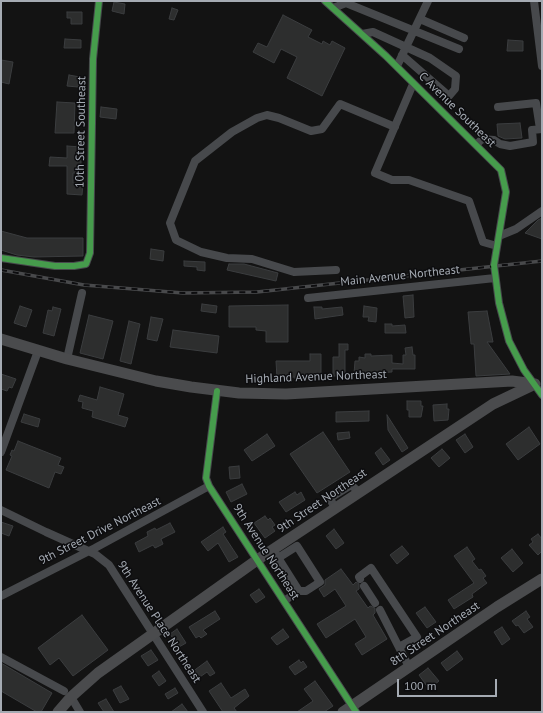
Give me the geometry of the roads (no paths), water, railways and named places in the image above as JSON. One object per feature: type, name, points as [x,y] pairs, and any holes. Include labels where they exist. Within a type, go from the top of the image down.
[{"type":"main road","name":"Highland Avenue Northeast","points":[[1,339],[67,359],[156,381],[217,391],[286,394],[512,381],[538,384]]},
{"type":"main road","name":"9th Street Northeast","points":[[58,712],[67,694],[257,560],[275,554],[358,492],[493,404],[538,384]]},
{"type":"main road","name":"8th Street Northeast","points":[[350,710],[409,667],[542,579]]},
{"type":"street","name":"10th Street Southeast","points":[[1,258],[55,266],[74,266],[86,264],[90,253],[93,59],[99,1]]},
{"type":"street","name":"C Avenue Southeast","points":[[324,1],[397,66],[413,84],[495,162],[501,170],[506,192],[494,265],[498,303],[509,341],[524,370],[538,384],[542,394]]},
{"type":"street","points":[[397,66],[428,1]]},
{"type":"street","points":[[534,1],[542,66]]},
{"type":"street","points":[[333,8],[346,3],[413,32],[459,49]]},
{"type":"street","points":[[420,18],[464,38]]},
{"type":"street","points":[[362,34],[373,32],[430,58],[456,76],[455,89],[449,96],[402,55]]},
{"type":"street","points":[[413,84],[375,173],[392,180],[409,180],[469,201],[483,242],[497,246]]},
{"type":"street","points":[[476,145],[482,139],[494,140],[500,144],[510,146],[533,142],[532,130],[541,129],[536,103],[498,107]]},
{"type":"street","points":[[336,270],[294,272],[252,259],[227,258],[201,252],[176,240],[170,223],[195,161],[232,132],[257,118],[267,115],[312,131],[322,129],[340,104],[395,127]]},
{"type":"street","points":[[499,236],[516,229],[542,211]]},
{"type":"street","name":"Main Avenue Northeast","points":[[308,298],[495,278]]},
{"type":"street","points":[[67,359],[82,293]]},
{"type":"street","points":[[1,452],[38,351]]},
{"type":"street","name":"9th Avenue Northeast","points":[[217,391],[206,478],[209,486],[284,601],[350,710]]},
{"type":"street","name":"9th Street Drive Northeast","points":[[1,596],[89,551],[209,486]]},
{"type":"street","points":[[1,510],[89,551]]},
{"type":"street","points":[[284,601],[299,591],[306,591],[320,582],[297,546],[275,554],[299,591]]},
{"type":"street","name":"9th Avenue Place Northeast","points":[[89,551],[103,559],[114,572],[203,712]]},
{"type":"street","points":[[399,647],[417,637],[371,568],[359,577],[409,667]]},
{"type":"street","points":[[1,657],[67,694],[80,712]]},
{"type":"railway","points":[[1,270],[84,285],[183,293],[257,292],[542,261]]}]
